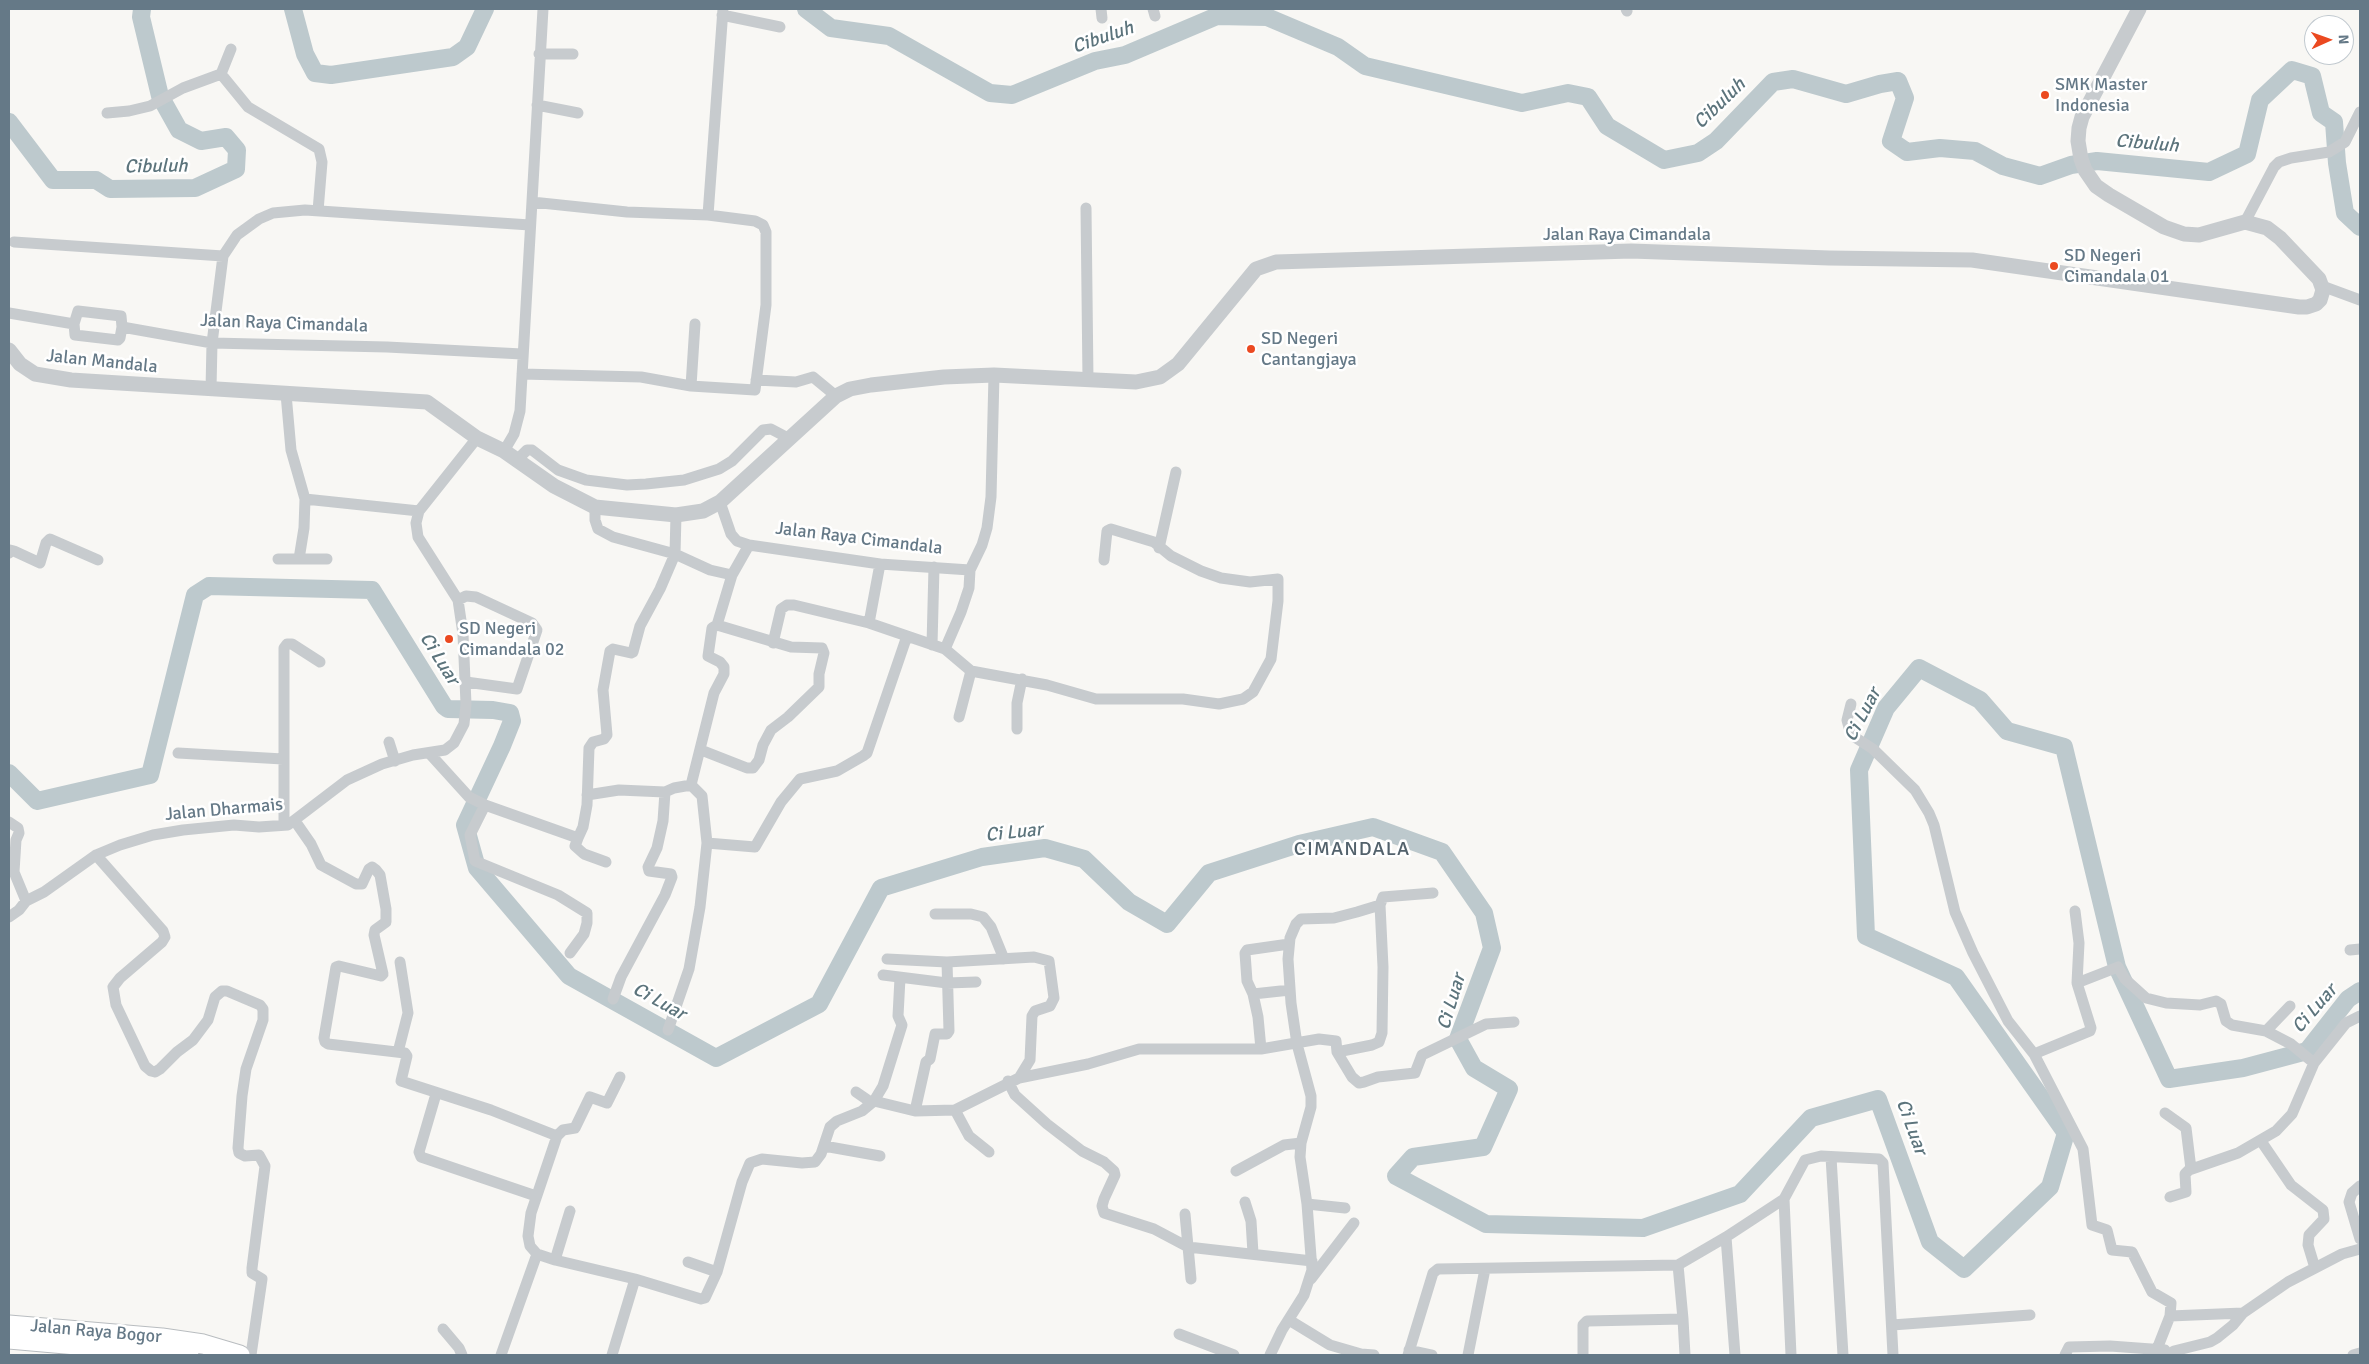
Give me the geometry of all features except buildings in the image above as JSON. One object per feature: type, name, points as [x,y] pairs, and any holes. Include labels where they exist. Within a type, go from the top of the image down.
[{"type":"highway","name":"Jalan Raya Bogor","points":[[9,1325],[162,1338],[203,1344],[240,1355]]},
{"type":"highway","name":"Jalan Raya Bogor","points":[[9,1339],[102,1351],[189,1355]]},
{"type":"street","points":[[504,451],[518,425],[543,9]]},
{"type":"street","points":[[2139,9],[2082,118],[2079,128],[2083,165],[2096,186],[2164,227],[2184,234],[2199,235],[2245,222],[2267,228],[2274,232],[2310,267],[2322,286],[2360,300]]},
{"type":"street","points":[[708,215],[723,12],[780,27]]},
{"type":"street","points":[[107,113],[129,111],[150,106],[163,98],[221,74],[231,49]]},
{"type":"street","points":[[539,54],[573,54]]},
{"type":"street","points":[[221,74],[248,107],[319,149],[322,162],[318,211]]},
{"type":"street","points":[[537,105],[578,113]]},
{"type":"street","points":[[2245,222],[2274,167],[2279,162],[2291,158],[2329,152],[2345,142],[2360,112]]},
{"type":"street","points":[[522,374],[641,377],[691,386],[754,390],[766,305],[766,232],[763,225],[755,221],[708,215],[627,212],[532,202]]},
{"type":"street","points":[[1086,208],[1088,380]]},
{"type":"street","points":[[211,389],[212,343],[223,256],[237,235],[258,219],[273,213],[318,211],[365,216],[512,222],[530,225]]},
{"type":"street","points":[[14,242],[223,256]]},
{"type":"street","name":"Jalan Raya Cimandala","points":[[171,387],[427,402],[477,438],[504,451],[554,486],[595,507],[676,515],[703,511],[720,502],[836,396],[850,389],[872,385],[994,375],[1136,382],[1160,377],[1170,372],[1256,269],[1276,262],[1632,251],[1972,260],[2308,307],[2320,300],[2322,286]]},
{"type":"street","points":[[76,312],[121,316],[122,327],[118,340],[75,335],[76,312]]},
{"type":"street","points":[[9,313],[74,324]]},
{"type":"street","points":[[691,386],[695,324]]},
{"type":"street","name":"Jalan Raya Cimandala","points":[[122,327],[212,343],[387,347],[522,354]]},
{"type":"street","name":"Jalan Mandala","points":[[9,350],[20,364],[40,375],[71,380],[171,387]]},
{"type":"street","points":[[949,653],[968,588],[970,570],[982,545],[987,528],[991,497],[994,375]]},
{"type":"street","points":[[756,380],[796,382],[813,377],[836,396]]},
{"type":"street","points":[[286,394],[291,450],[305,500],[299,558]]},
{"type":"street","points":[[516,461],[527,450],[532,450],[558,470],[586,480],[627,485],[684,480],[719,469],[732,461],[763,430],[771,429],[790,439]]},
{"type":"street","points":[[458,600],[466,596],[476,597],[532,623],[537,630],[517,688],[466,682],[458,600],[418,537],[416,523],[419,511],[477,438]]},
{"type":"street","points":[[554,486],[558,470]]},
{"type":"street","points":[[1159,548],[1176,472]]},
{"type":"street","points":[[305,500],[419,511]]},
{"type":"street","name":"Jalan Raya Cimandala","points":[[720,502],[731,534],[737,541],[749,545],[880,564],[970,570]]},
{"type":"street","points":[[595,507],[595,520],[598,529],[613,537],[675,554],[710,570],[732,575]]},
{"type":"street","points":[[606,862],[584,854],[575,846],[585,818],[589,748],[593,742],[604,739],[607,735],[603,690],[610,651],[613,649],[633,652],[643,619],[660,589],[675,554],[676,515]]},
{"type":"street","points":[[773,643],[781,608],[787,604],[869,623],[932,645],[949,653],[971,671],[1022,680],[1108,700],[1149,698],[1225,703],[1243,699],[1253,692],[1271,659],[1278,600],[1278,579],[1250,582],[1221,578],[1201,571],[1159,548],[1154,542],[1108,529],[1104,560]]},
{"type":"street","points":[[9,553],[14,550],[40,563],[46,543],[50,539],[98,560]]},
{"type":"street","points":[[691,785],[714,693],[724,674],[724,667],[720,662],[708,656],[712,628],[717,625],[732,575],[749,545]]},
{"type":"street","points":[[278,559],[327,560]]},
{"type":"street","points":[[869,623],[880,564]]},
{"type":"street","points":[[932,645],[934,567]]},
{"type":"street","points":[[701,750],[747,768],[753,768],[759,760],[763,745],[771,730],[800,706],[819,686],[819,674],[824,653],[822,648],[791,647],[717,625]]},
{"type":"street","points":[[707,843],[755,847],[781,802],[800,779],[837,771],[867,753],[907,636]]},
{"type":"street","points":[[320,662],[292,644],[287,644],[284,648],[284,759],[290,823],[311,844],[321,865],[356,884],[362,884],[369,869],[372,867],[376,870],[380,875],[386,909],[386,922],[375,930],[374,935],[383,974],[381,976],[339,966],[336,967],[324,1038],[325,1042],[328,1044],[405,1053],[407,1056],[401,1081],[436,1094],[491,1110],[558,1136]]},
{"type":"street","points":[[959,717],[971,671]]},
{"type":"street","points":[[1017,729],[1017,703],[1022,680]]},
{"type":"street","name":"Jalan Dharmais","points":[[9,917],[19,910],[26,900],[44,892],[96,855],[145,837],[183,830],[234,825],[259,827],[290,823],[347,780],[382,764],[413,755],[430,754],[449,748],[454,743],[464,724],[466,682]]},
{"type":"street","points":[[1851,704],[1848,725],[1856,738],[1873,749],[1915,790],[1934,825],[1955,912],[2008,1021],[2034,1054],[2083,1149],[2092,1225],[2107,1230],[2112,1250],[2129,1251],[2136,1256],[2144,1278],[2152,1292],[2170,1302],[2170,1316],[2157,1349]]},
{"type":"street","points":[[389,742],[395,761]]},
{"type":"street","points":[[178,753],[284,759]]},
{"type":"street","points":[[430,754],[478,801],[578,838]]},
{"type":"street","points":[[587,795],[626,790],[665,792],[674,788],[691,785]]},
{"type":"street","points":[[668,1030],[689,969],[700,907],[707,843],[702,796],[691,785]]},
{"type":"street","points":[[613,999],[625,968],[665,895],[672,877],[671,874],[650,871],[648,867],[657,848],[663,821],[665,792]]},
{"type":"street","points":[[478,801],[470,835],[475,861],[558,894],[587,913],[588,922],[584,934],[570,953]]},
{"type":"street","points":[[9,822],[18,828],[14,872],[26,900]]},
{"type":"street","points":[[96,855],[164,931],[165,937],[162,942],[120,978],[113,987],[116,1005],[146,1066],[151,1071],[160,1070],[177,1052],[192,1040],[208,1020],[215,997],[222,991],[227,991],[260,1005],[264,1009],[263,1020],[246,1069],[238,1148],[239,1153],[245,1156],[259,1155],[265,1166],[252,1264],[252,1273],[262,1279],[251,1355]]},
{"type":"street","points":[[1338,1052],[1372,1045],[1379,1042],[1382,1034],[1383,967],[1380,905],[1383,897],[1433,892]]},
{"type":"street","points":[[1270,1355],[1304,1295],[1312,1261],[1307,1204],[1300,1157],[1301,1143],[1311,1096],[1297,1044],[1290,990],[1289,944],[1296,924],[1301,919],[1334,918],[1380,905]]},
{"type":"street","points":[[2034,1054],[2091,1030],[2080,982],[2075,911]]},
{"type":"street","points":[[934,914],[971,914],[983,917],[992,927],[1004,959]]},
{"type":"street","points":[[1260,1049],[1258,1017],[1253,994],[1247,981],[1246,951],[1289,944]]},
{"type":"street","points":[[887,959],[946,962],[1046,958],[1051,965],[1053,1002],[1035,1011],[1032,1016],[1030,1060],[1013,1079],[1015,1095],[1054,1130],[1082,1151],[1104,1162],[1114,1171],[1115,1175],[1102,1206],[1104,1213],[1154,1229],[1188,1246],[1312,1261]]},
{"type":"street","points":[[398,1052],[408,1013],[400,962]]},
{"type":"street","points":[[915,1111],[926,1062],[930,1059],[935,1034],[946,1034],[949,1031],[946,962]]},
{"type":"street","points":[[2080,982],[2118,968],[2125,979],[2146,998],[2166,1003],[2200,1005],[2216,1001],[2221,1004],[2226,1021],[2232,1025],[2266,1030],[2292,1044],[2312,1061]]},
{"type":"street","points":[[883,975],[947,983],[976,982]]},
{"type":"street","points":[[620,1077],[607,1103],[590,1097],[575,1128],[563,1130],[558,1136],[531,1213],[528,1236],[530,1246],[537,1254],[555,1260],[635,1279],[701,1299],[704,1298],[717,1272],[742,1182],[750,1163],[762,1159],[810,1163],[819,1158],[830,1127],[837,1121],[862,1111],[873,1102],[883,1086],[902,1025],[898,1016],[900,978]]},
{"type":"street","points":[[1253,994],[1290,990]]},
{"type":"street","points":[[2266,1030],[2290,1006]]},
{"type":"street","points":[[2170,1197],[2186,1192],[2185,1174],[2191,1169],[2226,1158],[2276,1132],[2292,1114],[2312,1061],[2346,1024],[2360,1016]]},
{"type":"street","points":[[856,1092],[873,1102],[915,1111],[955,1110],[1013,1079],[1088,1064],[1139,1049],[1260,1049],[1319,1039],[1335,1040],[1338,1052],[1352,1077],[1359,1083],[1378,1077],[1415,1073],[1422,1055],[1490,1022],[1514,1022]]},
{"type":"street","points":[[436,1094],[419,1152],[421,1158],[536,1196]]},
{"type":"street","points":[[955,1110],[969,1136],[989,1152]]},
{"type":"street","points":[[2165,1113],[2186,1128],[2191,1169]]},
{"type":"street","points":[[2261,1141],[2291,1185],[2324,1210],[2324,1219],[2309,1235],[2308,1245],[2316,1268]]},
{"type":"street","points":[[1236,1171],[1284,1145],[1301,1143]]},
{"type":"street","points":[[824,1146],[880,1156]]},
{"type":"street","points":[[1432,1355],[1409,1353],[1433,1273],[1438,1269],[1678,1265],[1726,1238],[1784,1199],[1805,1160],[1811,1157],[1831,1157],[1880,1159],[1883,1163],[1892,1355]]},
{"type":"street","points":[[1831,1157],[1843,1355]]},
{"type":"street","points":[[2360,1186],[2352,1193],[2348,1202],[2360,1239]]},
{"type":"street","points":[[1784,1199],[1791,1355]]},
{"type":"street","points":[[1245,1202],[1251,1221],[1253,1254]]},
{"type":"street","points":[[1307,1204],[1345,1208]]},
{"type":"street","points":[[555,1260],[570,1211]]},
{"type":"street","points":[[1185,1214],[1191,1280]]},
{"type":"street","points":[[1308,1281],[1354,1223]]},
{"type":"street","points":[[1726,1238],[1735,1355]]},
{"type":"street","points":[[2065,1355],[2069,1347],[2110,1346],[2157,1349],[2174,1353],[2210,1342],[2225,1332],[2243,1312],[2288,1282],[2342,1254],[2360,1249]]},
{"type":"street","points":[[501,1355],[537,1254]]},
{"type":"street","points":[[688,1262],[717,1272]]},
{"type":"street","points":[[1678,1265],[1685,1355]]},
{"type":"street","points":[[1468,1355],[1485,1269]]},
{"type":"street","points":[[612,1355],[635,1279]]},
{"type":"street","points":[[2170,1316],[2243,1312]]},
{"type":"street","points":[[1892,1325],[2030,1315]]},
{"type":"street","points":[[1583,1355],[1583,1325],[1587,1321],[1683,1319]]},
{"type":"street","points":[[1289,1320],[1330,1345],[1347,1351],[1374,1355]]},
{"type":"street","points":[[442,1329],[459,1348],[462,1355]]},
{"type":"street","points":[[1179,1334],[1234,1355]]},
{"type":"street","points":[[2353,1355],[2360,1353]]},
{"type":"waterway","name":"Cibuluh","points":[[9,122],[53,180],[96,180],[110,189],[195,188],[236,169],[237,150],[226,137],[201,141],[179,130],[160,96],[141,17],[142,9]]},
{"type":"waterway","name":"Cibuluh","points":[[293,9],[305,54],[315,73],[331,75],[453,57],[467,47],[485,9]]},
{"type":"waterway","name":"Cibuluh","points":[[806,9],[831,28],[889,36],[990,93],[1012,95],[1095,61],[1125,55],[1217,16],[1267,17],[1338,47],[1365,66],[1522,103],[1568,93],[1588,97],[1607,126],[1664,160],[1698,153],[1716,141],[1773,82],[1793,79],[1846,94],[1898,81],[1905,98],[1891,141],[1907,152],[1940,148],[1975,151],[2003,166],[2040,176],[2071,165],[2097,161],[2209,172],[2247,154],[2260,100],[2292,70],[2312,76],[2321,113],[2334,122],[2337,163],[2345,213],[2360,227]]},
{"type":"waterway","name":"Ci Luar","points":[[9,773],[37,801],[150,775],[195,595],[209,586],[372,590],[444,706],[448,709],[493,710],[510,713],[512,721],[502,746],[465,825],[477,868],[569,976],[716,1058],[819,1004],[881,888],[982,857],[1045,848],[1084,859],[1129,902],[1167,924],[1209,873],[1299,844],[1373,827],[1442,852],[1484,913],[1492,948],[1458,1039],[1474,1068],[1509,1089],[1483,1147],[1413,1157],[1396,1176],[1486,1224],[1643,1228],[1740,1194],[1811,1118],[1878,1099],[1930,1242],[1964,1269],[2050,1187],[2066,1133],[1956,977],[1866,936],[1859,770],[1886,708],[1919,668],[1980,700],[2007,731],[2064,747],[2117,967],[2169,1079],[2243,1068],[2307,1051],[2348,999],[2360,991]]},
{"type":"place","name":"SMK Master Indonesia","points":[[2045,95]]},
{"type":"place","name":"SD Negeri Cimandala 01","points":[[2054,266]]},
{"type":"place","name":"SD Negeri Cantangjaya","points":[[1251,349]]},
{"type":"place","name":"SD Negeri Cimandala 02","points":[[449,639]]},
{"type":"district","name":"CIMANDALA","points":[[1352,850]]}]
